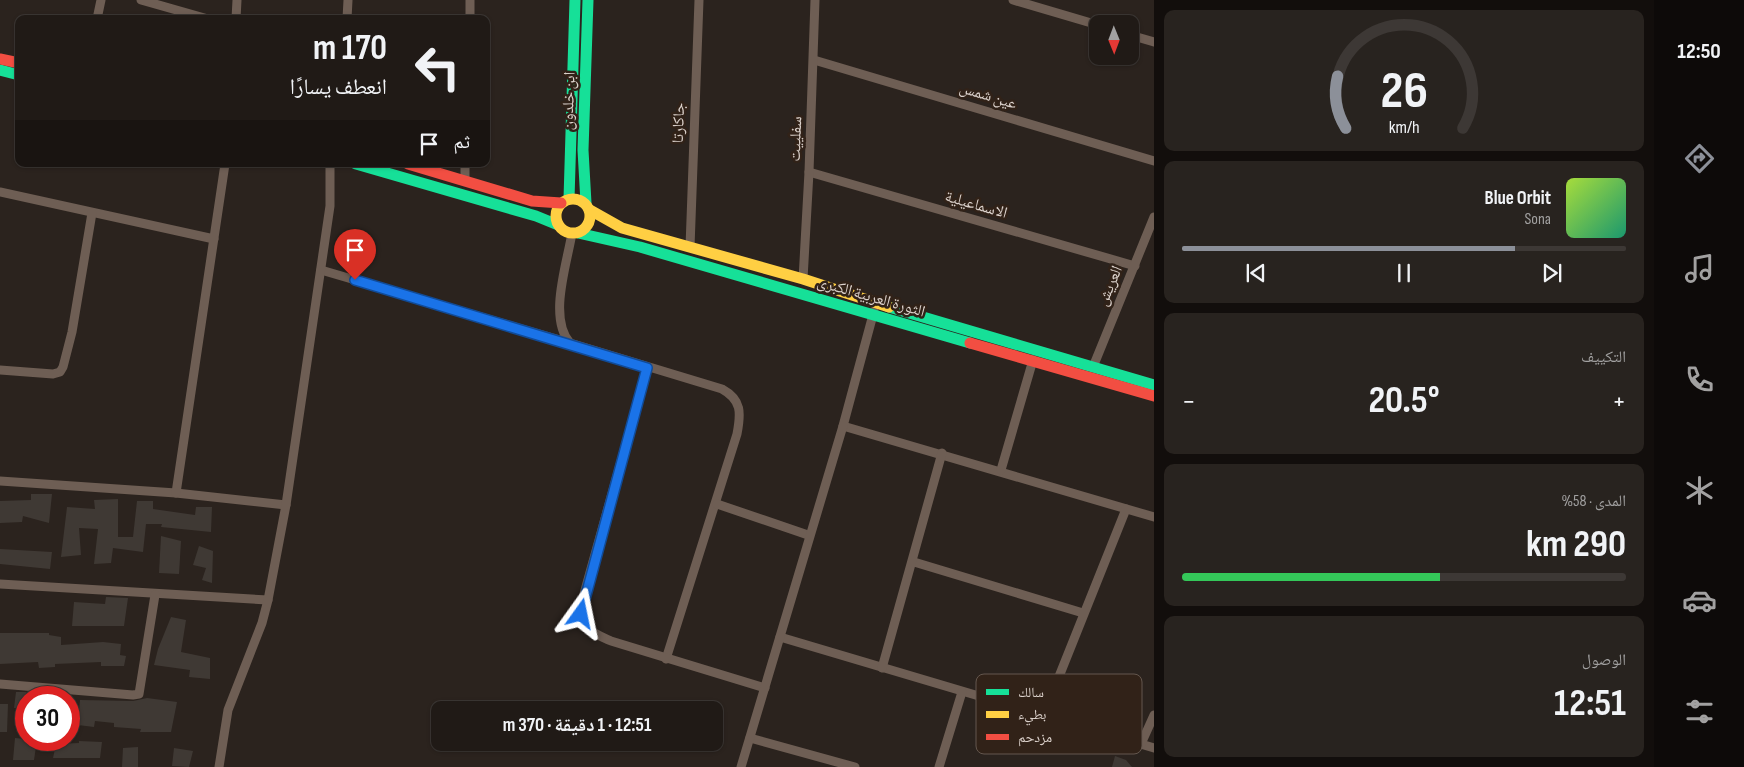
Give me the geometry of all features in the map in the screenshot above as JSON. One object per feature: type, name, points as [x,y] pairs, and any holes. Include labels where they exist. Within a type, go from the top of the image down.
[{"type":"street","points":[[98,15],[101,0]]},
{"type":"street","points":[[141,0],[194,15]]},
{"type":"street","points":[[236,15],[237,0]]},
{"type":"street","points":[[347,15],[348,0]]},
{"type":"street","points":[[470,0],[470,15]]},
{"type":"street","name":"ابن خلدون","points":[[565,201],[576,0]]},
{"type":"street","name":"ابن خلدون","points":[[588,0],[583,150],[588,207]]},
{"type":"street","name":"جاكارتا","points":[[690,247],[699,0]]},
{"type":"street","name":"سفلييت","points":[[803,279],[814,60],[815,0]]},
{"type":"street","points":[[1013,0],[1089,22]]},
{"type":"street","points":[[1139,38],[1154,42]]},
{"type":"street","points":[[0,59],[15,62]]},
{"type":"street","name":"عين شمس","points":[[814,60],[1154,161]]},
{"type":"street","points":[[0,70],[15,74]]},
{"type":"street","points":[[176,493],[225,167]]},
{"type":"street","points":[[218,767],[228,710],[262,624],[286,505],[330,206],[330,167]]},
{"type":"street","points":[[366,167],[536,216],[558,225],[566,232],[575,233]]},
{"type":"street","points":[[418,167],[532,201],[577,199],[588,207],[590,221],[575,233],[559,310],[562,331],[570,343]]},
{"type":"street","points":[[465,167],[465,181]]},
{"type":"street","name":"الاسماعيلية","points":[[809,172],[1135,266]]},
{"type":"street","points":[[0,192],[214,239]]},
{"type":"street","points":[[558,225],[556,214],[565,201]]},
{"type":"street","name":"الثورة العربية الكبرى","points":[[588,207],[611,224],[803,279],[877,304],[1154,385]]},
{"type":"street","points":[[0,370],[53,374],[60,372],[63,367],[72,332],[92,213]]},
{"type":"street","name":"العريش","points":[[1093,367],[1154,217]]},
{"type":"street","name":"الثورة العربية الكبرى","points":[[575,233],[640,247],[1154,396]]},
{"type":"street","points":[[640,247],[644,234]]},
{"type":"street","points":[[321,270],[722,389],[732,395],[739,406],[737,434],[717,504],[666,659]]},
{"type":"street","points":[[741,767],[808,535],[843,426],[877,304]]},
{"type":"street","points":[[1001,470],[1033,360]]},
{"type":"street","points":[[647,368],[581,614],[583,623],[590,632],[611,642],[765,688]]},
{"type":"street","points":[[843,426],[1001,470],[1154,516]]},
{"type":"street","points":[[882,668],[914,562],[942,453]]},
{"type":"street","points":[[0,481],[176,493],[286,505]]},
{"type":"street","points":[[717,504],[808,535]]},
{"type":"street","points":[[1059,674],[1126,509]]},
{"type":"street","points":[[914,562],[1083,613]]},
{"type":"street","points":[[0,584],[155,595],[268,600]]},
{"type":"street","points":[[0,684],[139,694],[155,595]]},
{"type":"street","points":[[780,637],[976,696]]},
{"type":"street","points":[[939,767],[962,692]]},
{"type":"street","points":[[1142,742],[1154,715]]},
{"type":"street","points":[[750,738],[855,767]]},
{"type":"street","points":[[1142,744],[1154,748]]},
{"type":"building","points":[[31,494],[52,494],[49,523],[23,516],[22,522],[0,523],[0,501],[31,500]]},
{"type":"building","points":[[118,499],[118,537],[133,537],[137,501],[153,501],[153,509],[195,515],[196,507],[212,507],[211,532],[161,527],[162,524],[146,524],[143,552],[113,548],[111,563],[94,564],[98,529],[79,528],[81,555],[61,557],[67,507],[95,509],[94,500]]},
{"type":"building","points":[[161,536],[181,541],[179,574],[159,573]]},
{"type":"building","points":[[199,546],[213,551],[212,583],[202,580],[206,568],[193,565]]},
{"type":"building","points":[[0,549],[52,552],[50,569],[0,564]]},
{"type":"building","points":[[106,597],[128,598],[124,626],[72,626],[74,602],[105,604]]},
{"type":"building","points":[[171,617],[186,620],[181,652],[210,658],[210,679],[189,677],[190,670],[154,665],[158,649]]},
{"type":"building","points":[[0,633],[49,633],[49,635],[61,637],[61,645],[103,642],[121,644],[120,655],[126,656],[124,666],[101,666],[101,662],[55,664],[55,667],[39,668],[38,662],[0,664]]},
{"type":"building","points":[[147,698],[177,702],[171,732],[140,732],[141,729],[114,727],[114,723],[95,721],[94,727],[80,725],[80,700],[133,701]]},
{"type":"building","points":[[0,704],[8,704],[7,732],[0,732]]},
{"type":"building","points":[[15,738],[15,751],[35,751],[34,760],[13,760]]},
{"type":"building","points":[[80,741],[102,742],[100,758],[53,758],[54,751],[80,751]]},
{"type":"building","points":[[138,747],[138,767],[122,767],[123,748]]},
{"type":"building","points":[[174,748],[193,751],[189,767],[172,766]]},
{"type":"building","points":[[1115,756],[1126,760],[1132,767],[1112,767]]},
{"type":"traffic: fast","points":[[569,199],[575,0]]},
{"type":"traffic: fast","points":[[586,203],[583,150],[588,0]]},
{"type":"traffic: fast","points":[[0,70],[15,74]]},
{"type":"traffic: fast","points":[[366,167],[536,216],[558,225]]},
{"type":"traffic: fast","points":[[578,233],[640,247],[970,343]]},
{"type":"traffic: fast","points":[[889,307],[1154,385]]},
{"type":"traffic: slow","points":[[573,199],[580,200],[585,204],[589,209],[590,216],[589,223],[585,228],[580,232],[573,233],[566,232],[561,228],[557,223],[556,216],[557,209],[561,204],[566,200],[573,199]]},
{"type":"traffic: slow","points":[[590,210],[622,228],[803,279],[889,307]]},
{"type":"traffic: jam","points":[[0,59],[15,62]]},
{"type":"traffic: jam","points":[[418,167],[532,201],[561,203]]},
{"type":"traffic: jam","points":[[970,343],[1154,396]]},
{"type":"route","points":[[355,280],[570,343],[647,368],[582,601],[581,614]]}]
